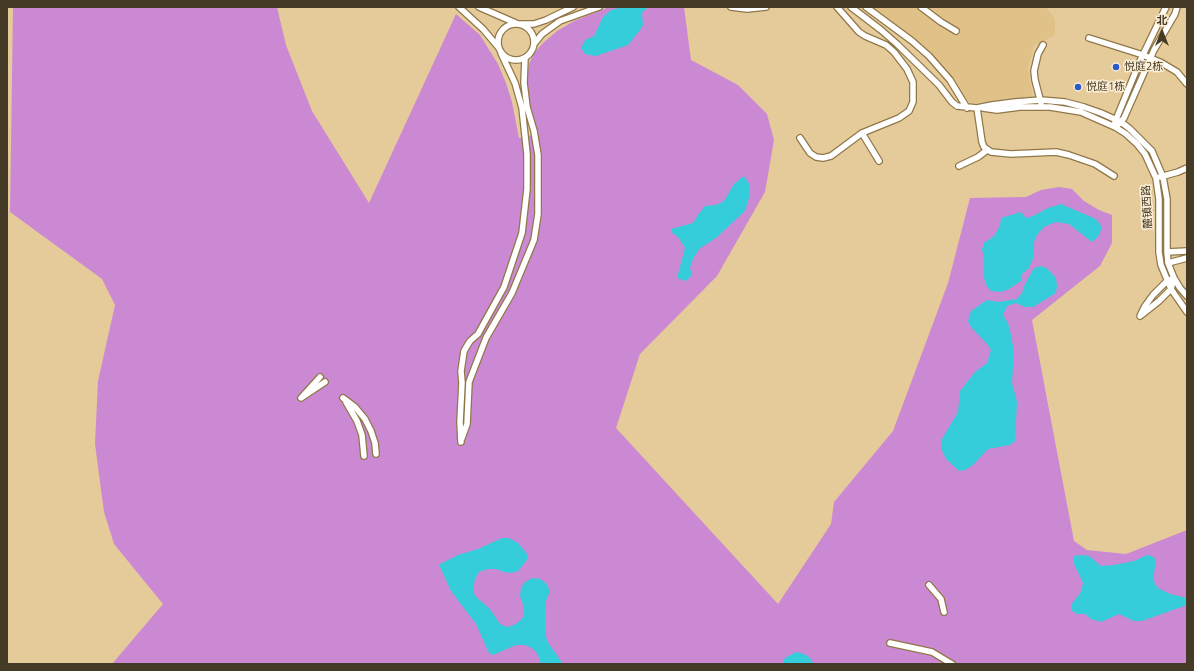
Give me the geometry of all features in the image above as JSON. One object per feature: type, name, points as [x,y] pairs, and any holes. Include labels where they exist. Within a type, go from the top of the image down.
[{"type":"street","points":[[459,7],[483,29],[506,58],[512,60],[525,58],[542,34],[560,21],[599,7]]},
{"type":"street","points":[[479,7],[525,26],[530,31],[534,44]]},
{"type":"street","points":[[525,58],[524,108],[528,154],[527,189],[522,233],[504,287],[478,334],[470,341],[464,351],[461,371],[461,442],[467,424],[469,382],[475,364],[486,338],[512,293],[534,240],[538,214],[538,155],[534,131],[524,108],[515,83],[500,50],[498,41],[504,28],[518,24],[534,24],[558,15],[573,7]]},
{"type":"street","points":[[731,7],[747,9],[766,7]]},
{"type":"street","points":[[800,138],[810,153],[823,158],[831,156],[862,133],[899,118],[909,111],[913,102],[913,82],[907,69],[894,52],[886,45],[859,32],[837,7]]},
{"type":"street","points":[[850,7],[882,30],[939,84],[952,102],[957,106],[980,108],[1002,103],[1041,100],[1065,102],[1084,107],[1118,121],[1145,143],[1152,151],[1163,177],[1167,198],[1168,263],[1174,278],[1187,296]]},
{"type":"street","points":[[866,7],[912,41],[929,56],[950,80],[967,108]]},
{"type":"street","points":[[921,7],[946,26],[956,31]]},
{"type":"street","points":[[1115,127],[1143,55],[1166,7]]},
{"type":"street","points":[[1118,121],[1124,118],[1150,58],[1175,14],[1177,7]]},
{"type":"street","points":[[558,15],[560,21]]},
{"type":"street","points":[[1090,38],[1150,58],[1177,72],[1187,84]]},
{"type":"street","points":[[1043,45],[1038,54],[1034,71],[1035,80],[1043,107]]},
{"type":"street","name":"麓镇西路","points":[[980,108],[997,110],[1020,107],[1043,107],[1081,112],[1115,127],[1126,134],[1145,154],[1156,178],[1159,199],[1159,252],[1161,265],[1171,289],[1187,312]]},
{"type":"street","points":[[980,108],[982,142],[987,150],[996,153],[1056,152],[1070,154],[1095,164],[1114,176]]},
{"type":"street","points":[[862,133],[879,161]]},
{"type":"street","points":[[959,166],[978,157],[987,150]]},
{"type":"street","points":[[1156,178],[1187,168]]},
{"type":"street","points":[[1167,252],[1187,251]]},
{"type":"street","points":[[1168,263],[1187,258]]},
{"type":"street","points":[[1174,278],[1171,289],[1140,316],[1153,295],[1167,281],[1174,278]]},
{"type":"street","points":[[320,377],[301,398],[325,382]]},
{"type":"street","points":[[364,456],[362,436],[357,422],[343,398],[355,407],[365,419],[375,443],[376,454]]},
{"type":"street","points":[[929,585],[941,599],[944,612]]},
{"type":"street","points":[[890,643],[932,652],[952,664]]},
{"type":"shaded area","points":[[13,7],[277,7],[286,45],[312,111],[369,203],[456,14],[480,35],[498,64],[512,102],[519,138],[538,134],[528,100],[527,80],[529,64],[534,53],[557,31],[574,21],[609,7],[684,7],[691,60],[738,85],[767,114],[774,140],[765,192],[717,276],[640,354],[616,428],[778,604],[831,524],[834,502],[893,431],[948,283],[970,198],[1026,197],[1041,190],[1059,187],[1072,189],[1084,201],[1099,210],[1112,215],[1112,243],[1100,266],[1032,320],[1074,541],[1087,550],[1126,554],[1187,530],[1187,664],[112,664],[163,604],[114,544],[104,512],[95,444],[98,381],[115,305],[102,279],[10,212]]},
{"type":"shaded area","points":[[871,7],[1046,7],[1055,19],[1055,35],[1034,46],[1028,68],[1033,98],[975,103],[970,102],[965,98],[912,38]]},
{"type":"water","points":[[624,7],[648,7],[642,13],[643,25],[628,45],[596,56],[585,54],[581,48],[585,40],[594,36],[603,17],[611,10]]},
{"type":"water","points":[[744,176],[750,185],[749,198],[745,211],[716,238],[699,249],[690,268],[692,275],[686,281],[677,278],[685,248],[678,237],[671,232],[671,229],[693,223],[705,206],[716,205],[724,201],[734,184]]},
{"type":"water","points":[[1061,204],[1096,219],[1102,227],[1098,237],[1092,242],[1069,224],[1056,222],[1044,227],[1037,235],[1034,242],[1034,256],[1029,268],[1021,275],[1021,281],[1009,289],[1001,292],[991,291],[986,285],[984,278],[984,256],[982,250],[984,243],[994,236],[1000,226],[1001,218],[1021,212],[1026,218]]},
{"type":"water","points":[[1041,266],[1047,268],[1056,278],[1056,293],[1033,307],[1025,307],[1016,303],[1007,306],[1003,315],[1008,323],[1014,352],[1012,383],[1017,402],[1015,441],[1010,445],[988,449],[973,465],[965,470],[959,471],[946,459],[941,448],[942,439],[958,412],[960,391],[975,372],[987,363],[991,350],[971,327],[968,321],[971,311],[987,300],[998,302],[1017,299],[1022,293],[1034,268]]},
{"type":"water","points":[[502,538],[509,538],[518,543],[527,554],[527,560],[518,571],[511,573],[496,569],[488,569],[479,572],[475,579],[473,589],[475,596],[490,609],[500,624],[507,627],[514,625],[521,620],[524,615],[524,607],[520,596],[521,588],[524,583],[532,578],[540,579],[546,583],[550,591],[545,603],[545,630],[547,641],[563,664],[541,664],[537,653],[532,648],[525,645],[516,645],[493,655],[489,653],[476,624],[451,591],[440,564],[458,555],[478,549]]},
{"type":"water","points":[[1147,555],[1152,556],[1156,560],[1153,580],[1158,588],[1170,594],[1187,598],[1187,605],[1142,621],[1134,621],[1119,614],[1101,622],[1091,619],[1085,614],[1077,614],[1071,610],[1071,605],[1081,592],[1083,583],[1074,564],[1073,556],[1089,556],[1101,566],[1134,561]]},
{"type":"water","points":[[796,652],[808,656],[814,664],[784,664],[783,661],[785,658]]},
{"type":"place","name":"悦庭2栋","points":[[1116,67]]},
{"type":"place","name":"悦庭1栋","points":[[1078,87]]}]
